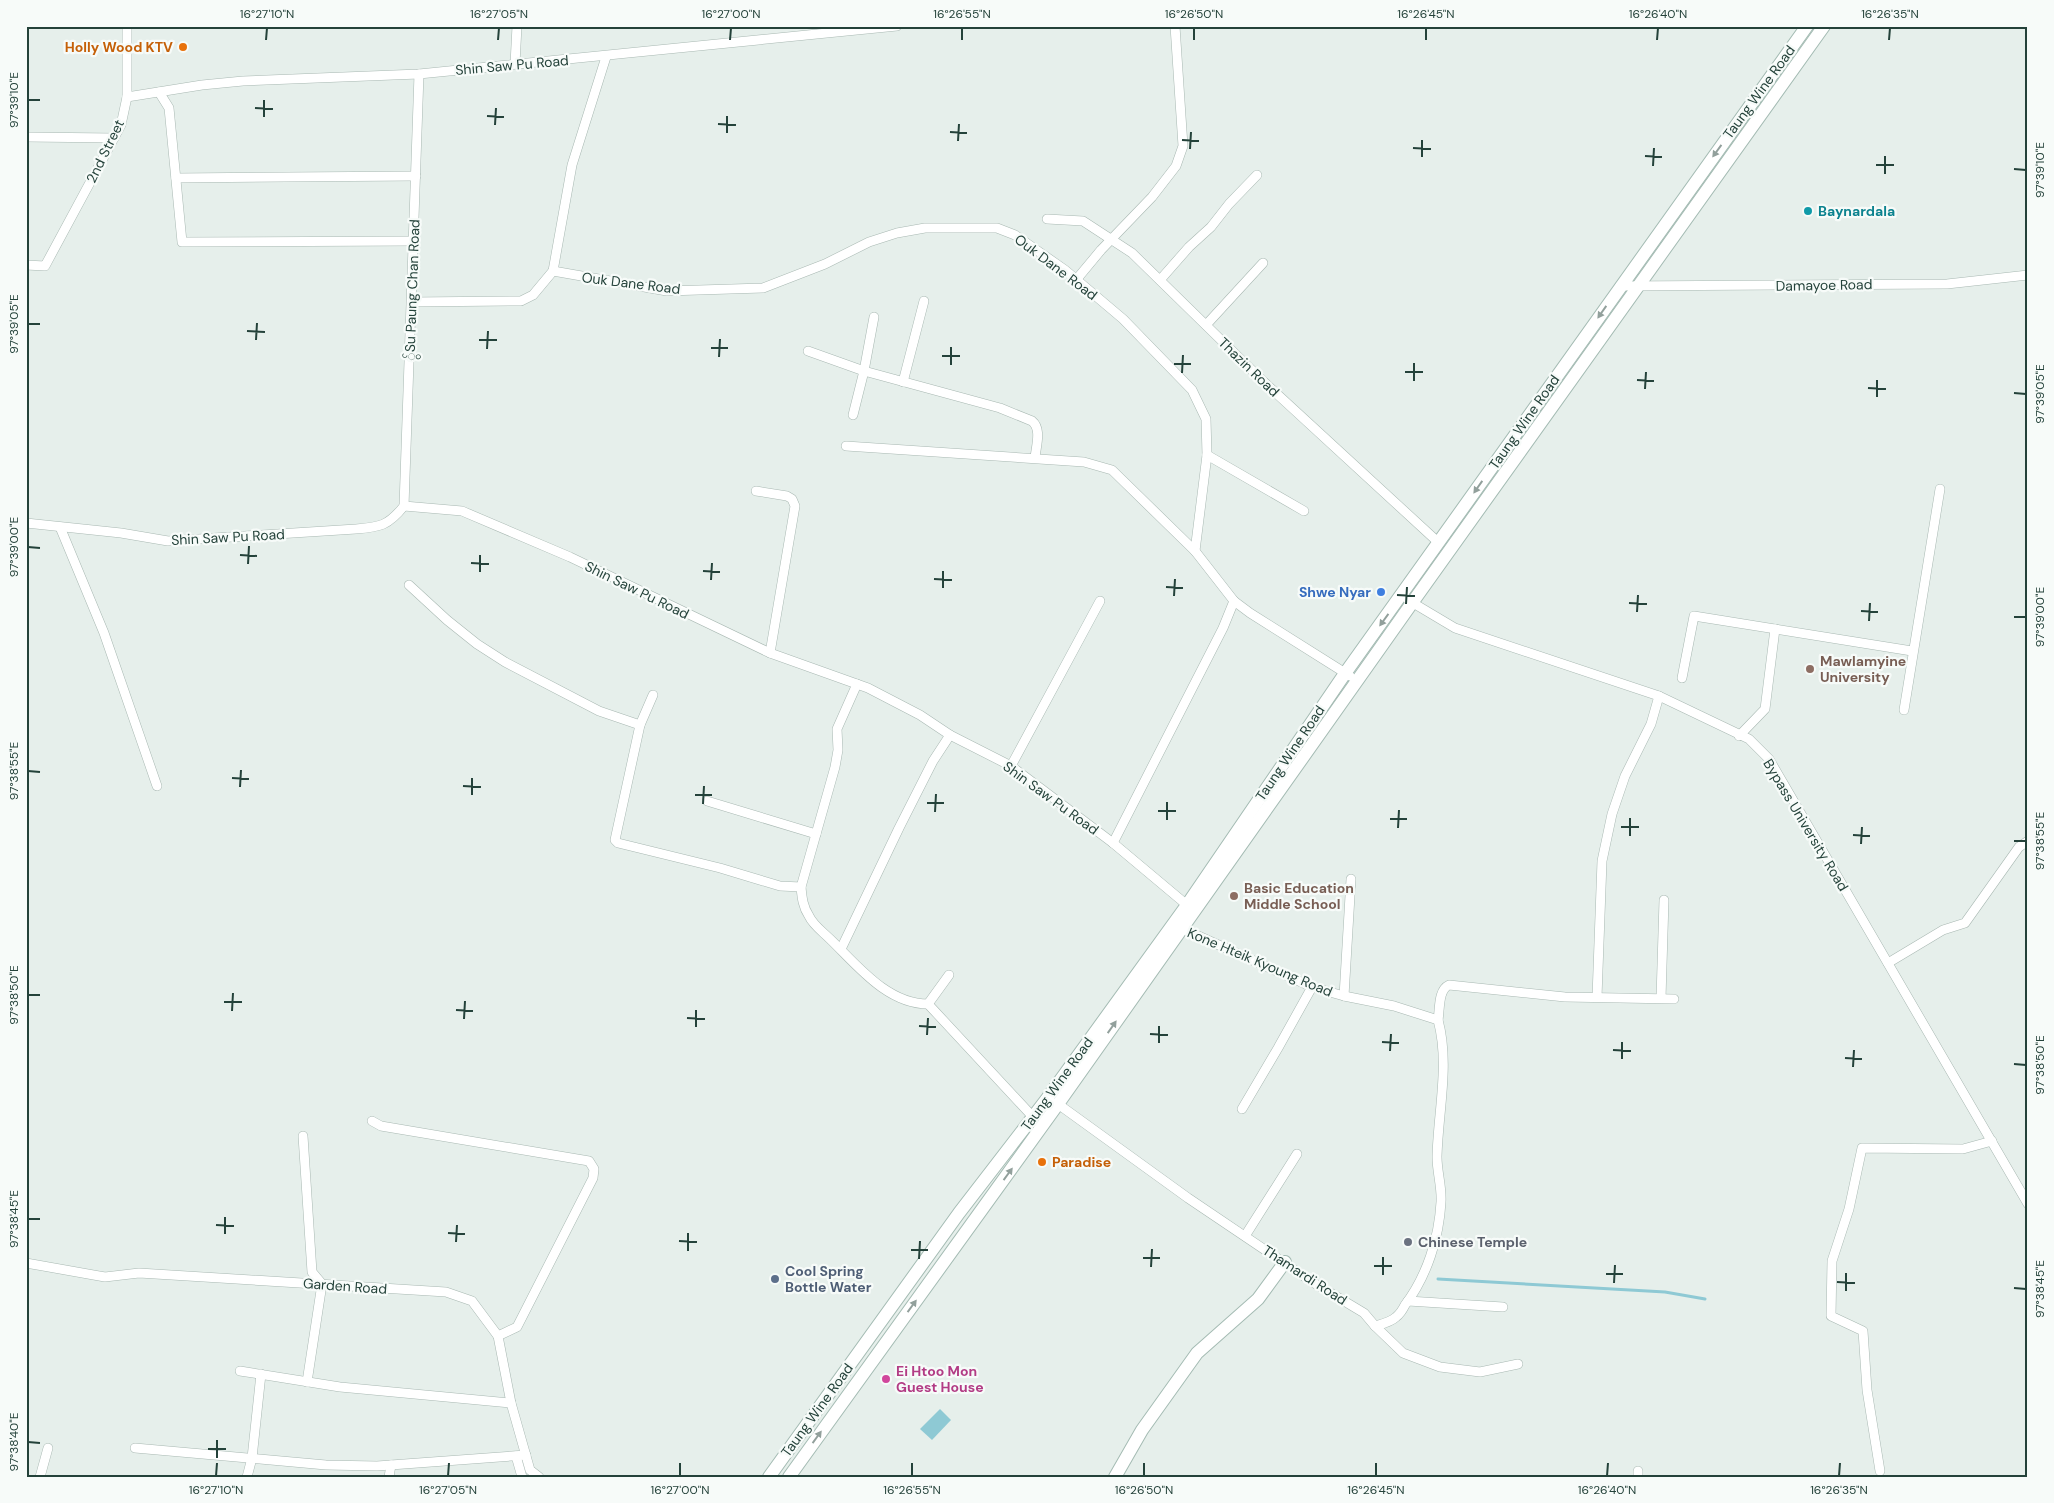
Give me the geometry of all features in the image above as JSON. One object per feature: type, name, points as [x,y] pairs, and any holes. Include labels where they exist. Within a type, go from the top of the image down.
[{"type":"main road","name":"Taung Wine Road","points":[[770,1477],[959,1213],[1046,1100],[1187,905],[1346,672],[1807,26]]},
{"type":"main road","name":"Taung Wine Road","points":[[789,1477],[1058,1104],[1412,603],[1824,26]]},
{"type":"main road","points":[[1729,134],[1742,142]]},
{"type":"main road","points":[[1115,1477],[1142,1430],[1197,1353],[1258,1299],[1285,1262]]},
{"type":"street","name":"2nd Street","points":[[26,266],[45,266],[121,126],[127,97],[126,26]]},
{"type":"street","points":[[515,64],[517,26]]},
{"type":"street","name":"Shin Saw Pu Road","points":[[127,97],[243,81],[419,74],[606,57],[814,31],[897,26]]},
{"type":"street","points":[[1076,280],[1152,197],[1176,166],[1183,146],[1175,26]]},
{"type":"street","points":[[412,302],[521,300],[532,295],[553,271],[572,165],[606,57]]},
{"type":"street","name":"်ွSu Paung Chan Road","points":[[404,506],[415,241],[419,74]]},
{"type":"street","points":[[159,92],[169,108],[182,242],[415,241]]},
{"type":"street","points":[[26,137],[114,138]]},
{"type":"street","points":[[1160,280],[1189,246],[1211,227],[1229,204],[1257,175]]},
{"type":"street","points":[[176,178],[416,176]]},
{"type":"street","name":"Thazin Road","points":[[1046,219],[1083,221],[1132,253],[1264,382],[1439,543]]},
{"type":"street","name":"Ouk Dane Road","points":[[553,271],[667,291],[764,288],[825,264],[869,242],[897,233],[925,228],[997,228],[1007,230],[1033,246],[1123,319],[1192,390],[1206,419],[1207,455],[1195,551]]},
{"type":"street","points":[[1206,325],[1263,263]]},
{"type":"street","name":"Damayoe Road","points":[[1620,286],[1947,284],[2028,276]]},
{"type":"street","points":[[903,382],[924,301]]},
{"type":"street","points":[[853,415],[864,371],[874,317]]},
{"type":"street","points":[[808,351],[864,371],[1000,408],[1032,421],[1037,424],[1038,430],[1035,458]]},
{"type":"street","points":[[846,446],[1084,462],[1112,470],[1195,551],[1234,601],[1250,613],[1346,672],[1357,683]]},
{"type":"street","points":[[1207,455],[1304,511]]},
{"type":"street","points":[[1904,710],[1940,489]]},
{"type":"street","points":[[756,491],[787,496],[792,499],[795,506],[770,653]]},
{"type":"street","name":"Shin Saw Pu Road","points":[[26,523],[121,533],[168,541],[379,527],[393,520],[404,506],[462,511],[570,557],[770,653],[857,684],[920,715],[950,735],[1011,766],[1113,843],[1187,905]]},
{"type":"street","points":[[60,526],[104,634],[157,786]]},
{"type":"street","points":[[409,585],[447,620],[477,644],[505,662],[600,711],[640,725]]},
{"type":"street","name":"Bypass University Road","points":[[1401,596],[1455,628],[1659,696],[1739,736],[1749,739],[1769,759],[2028,1204]]},
{"type":"street","points":[[1011,766],[1100,601]]},
{"type":"street","points":[[1113,843],[1223,628],[1234,601]]},
{"type":"street","points":[[1682,678],[1694,616],[1912,652]]},
{"type":"street","points":[[1739,736],[1765,709],[1775,629]]},
{"type":"street","points":[[857,684],[837,729],[838,750],[835,767],[800,887],[802,902],[810,919],[881,987],[906,1000],[918,1004],[928,1004],[1033,1117]]},
{"type":"street","points":[[653,695],[640,725],[615,840],[618,843],[720,868],[780,886],[800,887]]},
{"type":"street","points":[[1597,997],[1602,861],[1612,814],[1625,776],[1651,724],[1659,696]]},
{"type":"street","points":[[841,950],[899,828],[934,761],[950,735]]},
{"type":"street","points":[[707,801],[816,834]]},
{"type":"street","points":[[1888,964],[1943,930],[1965,923],[2019,847],[2028,842]]},
{"type":"street","points":[[1344,996],[1351,878]]},
{"type":"street","points":[[1662,998],[1664,900]]},
{"type":"street","name":"Kone Hteik Kyoung Road","points":[[1182,928],[1312,987],[1344,996],[1394,1006],[1438,1020]]},
{"type":"street","points":[[928,1004],[949,975]]},
{"type":"street","points":[[1375,1326],[1396,1317],[1416,1291],[1429,1263],[1438,1231],[1441,1201],[1437,1156],[1443,1056],[1442,1032],[1438,1020],[1442,992],[1449,985],[1565,997],[1674,999]]},
{"type":"street","points":[[1242,1109],[1312,987]]},
{"type":"street","name":"Thamardi Road","points":[[1046,1100],[1058,1104],[1188,1198],[1314,1283],[1364,1313],[1403,1354],[1440,1367],[1480,1372],[1518,1364]]},
{"type":"street","points":[[372,1121],[381,1126],[589,1161],[594,1169],[593,1178],[517,1327],[498,1336]]},
{"type":"street","points":[[303,1136],[312,1272],[322,1284],[307,1382]]},
{"type":"street","points":[[1880,1471],[1867,1390],[1863,1331],[1831,1316],[1832,1262],[1849,1209],[1862,1148],[1963,1149],[1992,1141]]},
{"type":"street","points":[[1245,1236],[1297,1154]]},
{"type":"street","name":"Garden Road","points":[[26,1262],[106,1277],[139,1273],[446,1292],[472,1301],[498,1336],[511,1403],[530,1470],[539,1477]]},
{"type":"street","points":[[1408,1301],[1503,1307]]},
{"type":"street","points":[[240,1371],[340,1387],[511,1403]]},
{"type":"street","points":[[247,1477],[252,1458],[261,1374]]},
{"type":"street","points":[[40,1477],[48,1448]]},
{"type":"street","points":[[135,1448],[326,1465],[390,1465],[526,1455]]},
{"type":"street","points":[[516,1456],[522,1477]]},
{"type":"street","points":[[390,1465],[390,1477]]},
{"type":"water","points":[[940,1409],[951,1420],[932,1440],[920,1429]]},
{"type":"waterway","points":[[1438,1279],[1665,1292],[1705,1299]]},
{"type":"place","name":"Holly Wood KTV","points":[[183,47]]},
{"type":"place","name":"Baynardala","points":[[1808,211]]},
{"type":"place","name":"Shwe Nyar","points":[[1381,592]]},
{"type":"place","name":"Mawlamyine University","points":[[1810,669]]},
{"type":"place","name":"Basic Education Middle School","points":[[1234,896]]},
{"type":"place","name":"Paradise","points":[[1042,1162]]},
{"type":"place","name":"Chinese Temple","points":[[1408,1242]]},
{"type":"place","name":"Cool Spring Bottle Water","points":[[775,1279]]},
{"type":"place","name":"Ei Htoo Mon Guest House","points":[[886,1379]]}]
